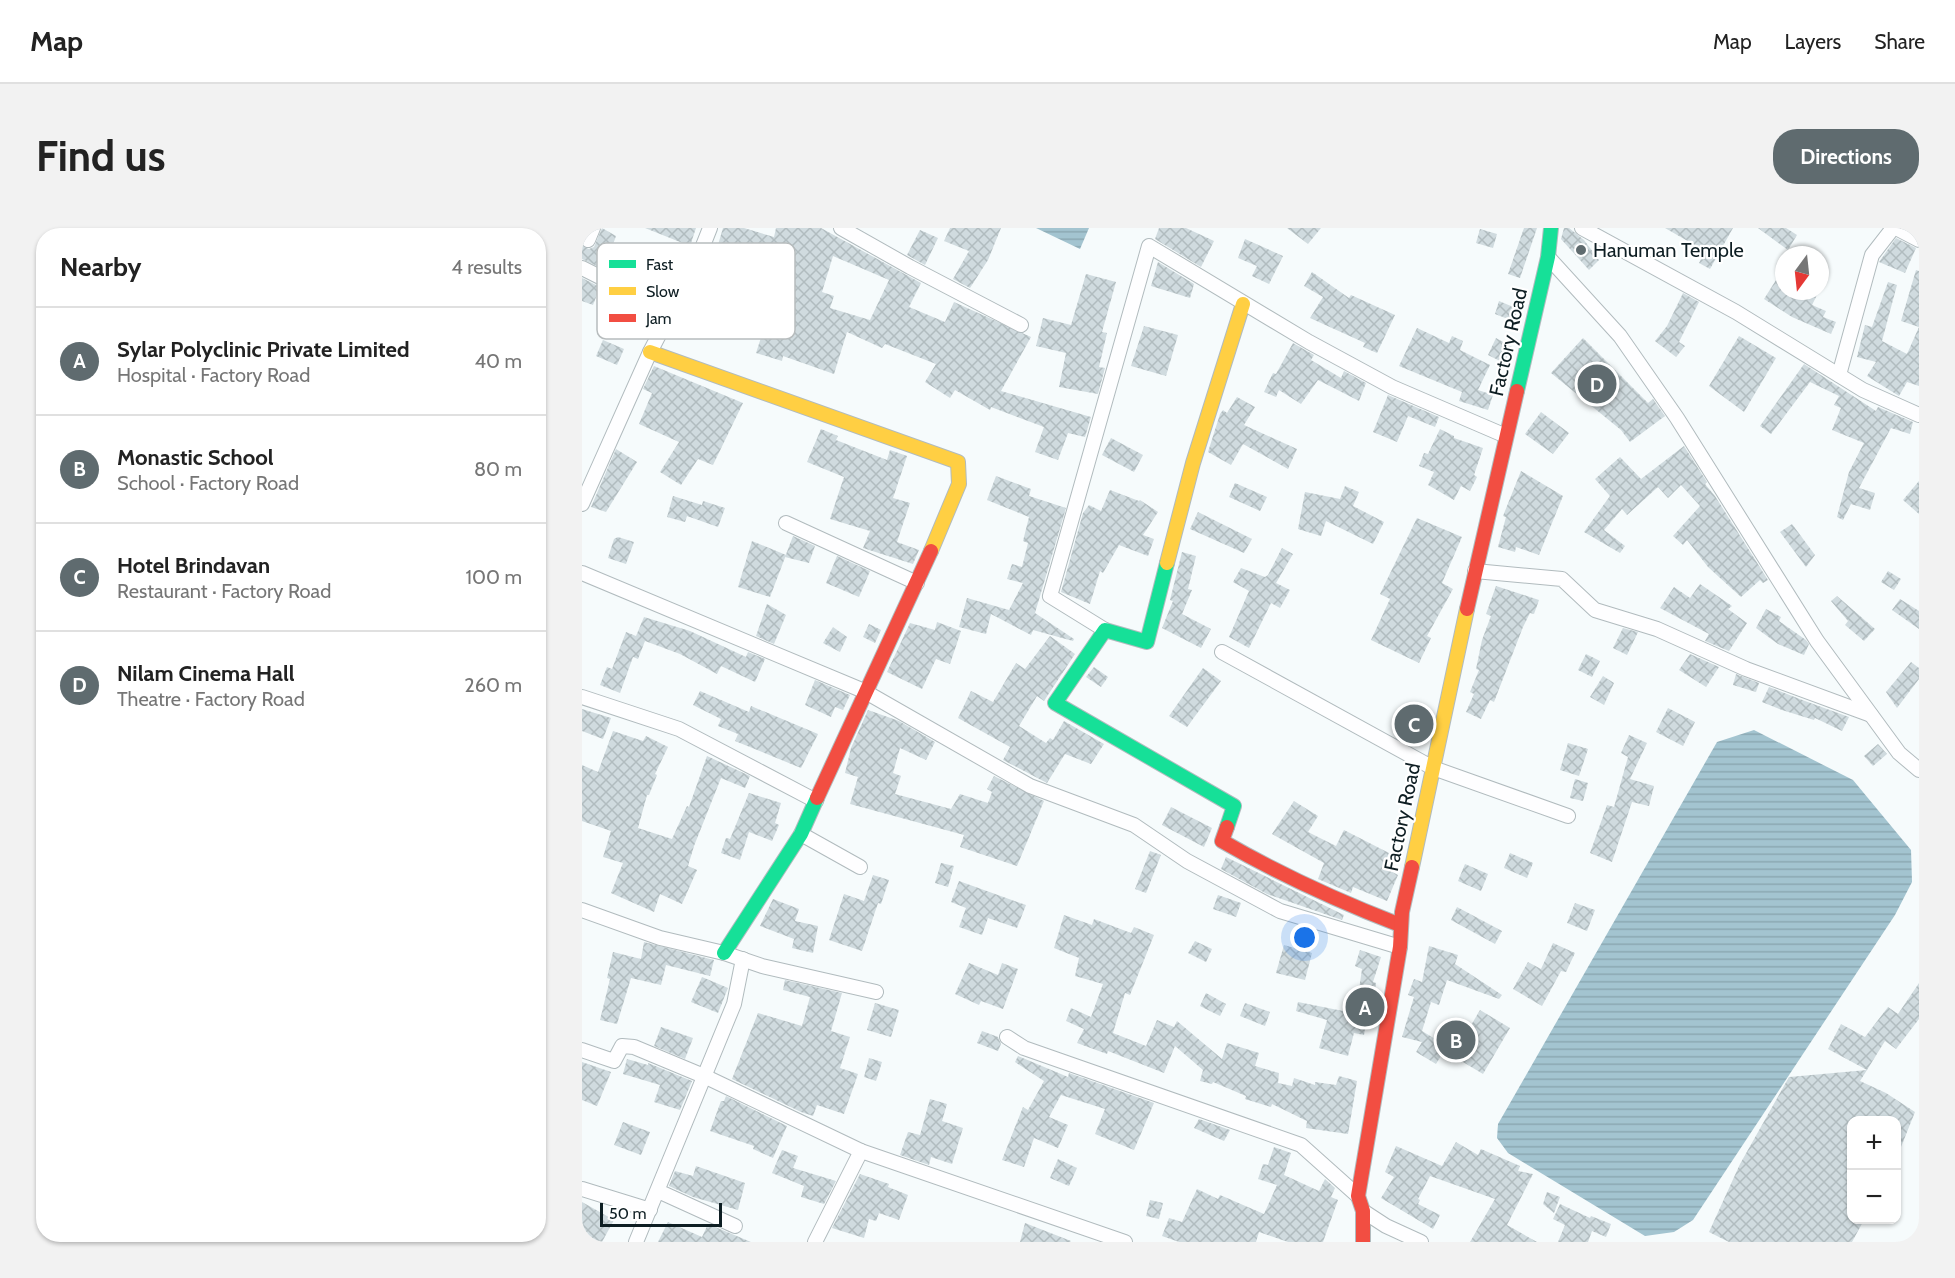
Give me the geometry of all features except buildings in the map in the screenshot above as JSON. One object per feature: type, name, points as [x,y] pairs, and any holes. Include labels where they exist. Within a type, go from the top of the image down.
[{"type":"street","points":[[704,243],[710,228]]},
{"type":"street","points":[[841,228],[1021,325]]},
{"type":"street","name":"Factory Road","points":[[1363,1242],[1363,1211],[1358,1196],[1400,947],[1400,924],[1475,571],[1548,257],[1551,228]]},
{"type":"street","points":[[1582,228],[1736,312],[1863,390],[1919,415]]},
{"type":"street","points":[[1839,375],[1872,255],[1895,228],[1919,240]]},
{"type":"street","points":[[1243,304],[1193,463],[1147,642],[1105,630],[1050,596],[1149,246],[1243,304],[1392,387],[1506,436]]},
{"type":"street","points":[[1548,257],[1620,336],[1677,418],[1817,641],[1899,753],[1919,770]]},
{"type":"street","points":[[582,268],[597,276]]},
{"type":"street","points":[[582,504],[657,339]]},
{"type":"street","points":[[650,352],[737,385],[958,462],[959,484],[917,583],[864,691],[801,834],[724,953]]},
{"type":"street","points":[[786,523],[917,583]]},
{"type":"street","points":[[1475,571],[1562,579],[1595,610],[1657,629],[1746,669],[1871,715]]},
{"type":"street","points":[[582,573],[864,691],[1030,786],[1134,825],[1187,861],[1280,911],[1400,947]]},
{"type":"street","points":[[1105,630],[1055,703],[1234,806],[1222,841],[1267,868],[1336,901],[1400,924]]},
{"type":"street","points":[[1222,652],[1432,768],[1568,816]]},
{"type":"street","points":[[582,697],[678,729],[816,801]]},
{"type":"street","points":[[801,834],[860,867]]},
{"type":"street","points":[[582,910],[660,938],[876,992]]},
{"type":"street","points":[[636,1242],[706,1077],[734,1004],[743,959]]},
{"type":"street","points":[[1006,1037],[1024,1048],[1301,1145],[1358,1196]]},
{"type":"street","points":[[582,1050],[614,1061],[622,1046],[628,1045],[706,1077],[861,1151],[1116,1241]]},
{"type":"street","points":[[815,1242],[861,1151]]},
{"type":"street","points":[[582,1190],[650,1210]]},
{"type":"street","points":[[658,1191],[735,1226]]},
{"type":"street","points":[[1363,1211],[1386,1226],[1421,1242]]},
{"type":"water","points":[[1036,228],[1089,228],[1080,249]]},
{"type":"water","points":[[1754,730],[1853,780],[1911,850],[1912,882],[1895,915],[1693,1220],[1674,1232],[1645,1236],[1508,1153],[1497,1138],[1498,1124],[1717,742]]},
{"type":"traffic: fast","points":[[1517,391],[1548,257],[1551,228]]},
{"type":"traffic: fast","points":[[1167,563],[1147,642],[1105,630],[1055,703],[1234,806],[1227,827]]},
{"type":"traffic: fast","points":[[724,953],[801,834],[817,798]]},
{"type":"traffic: slow","points":[[1167,563],[1193,463],[1243,304]]},
{"type":"traffic: slow","points":[[650,352],[958,462],[959,484],[931,551]]},
{"type":"traffic: slow","points":[[1412,867],[1467,609]]},
{"type":"traffic: jam","points":[[1467,609],[1517,391]]},
{"type":"traffic: jam","points":[[817,798],[931,551]]},
{"type":"traffic: jam","points":[[1227,827],[1222,841],[1309,886],[1400,925]]},
{"type":"traffic: jam","points":[[1363,1242],[1363,1211],[1358,1196],[1400,947],[1402,912],[1412,867]]},
{"type":"place","name":"Hanuman Temple","points":[[1581,250]]},
{"type":"place","name":"Nilam Cinema Hall","points":[[1597,384]]},
{"type":"place","name":"Hotel Brindavan","points":[[1414,724]]},
{"type":"place","name":"Sylar Polyclinic Private Limited","points":[[1365,1007]]},
{"type":"place","name":"Monastic School","points":[[1456,1040]]}]
